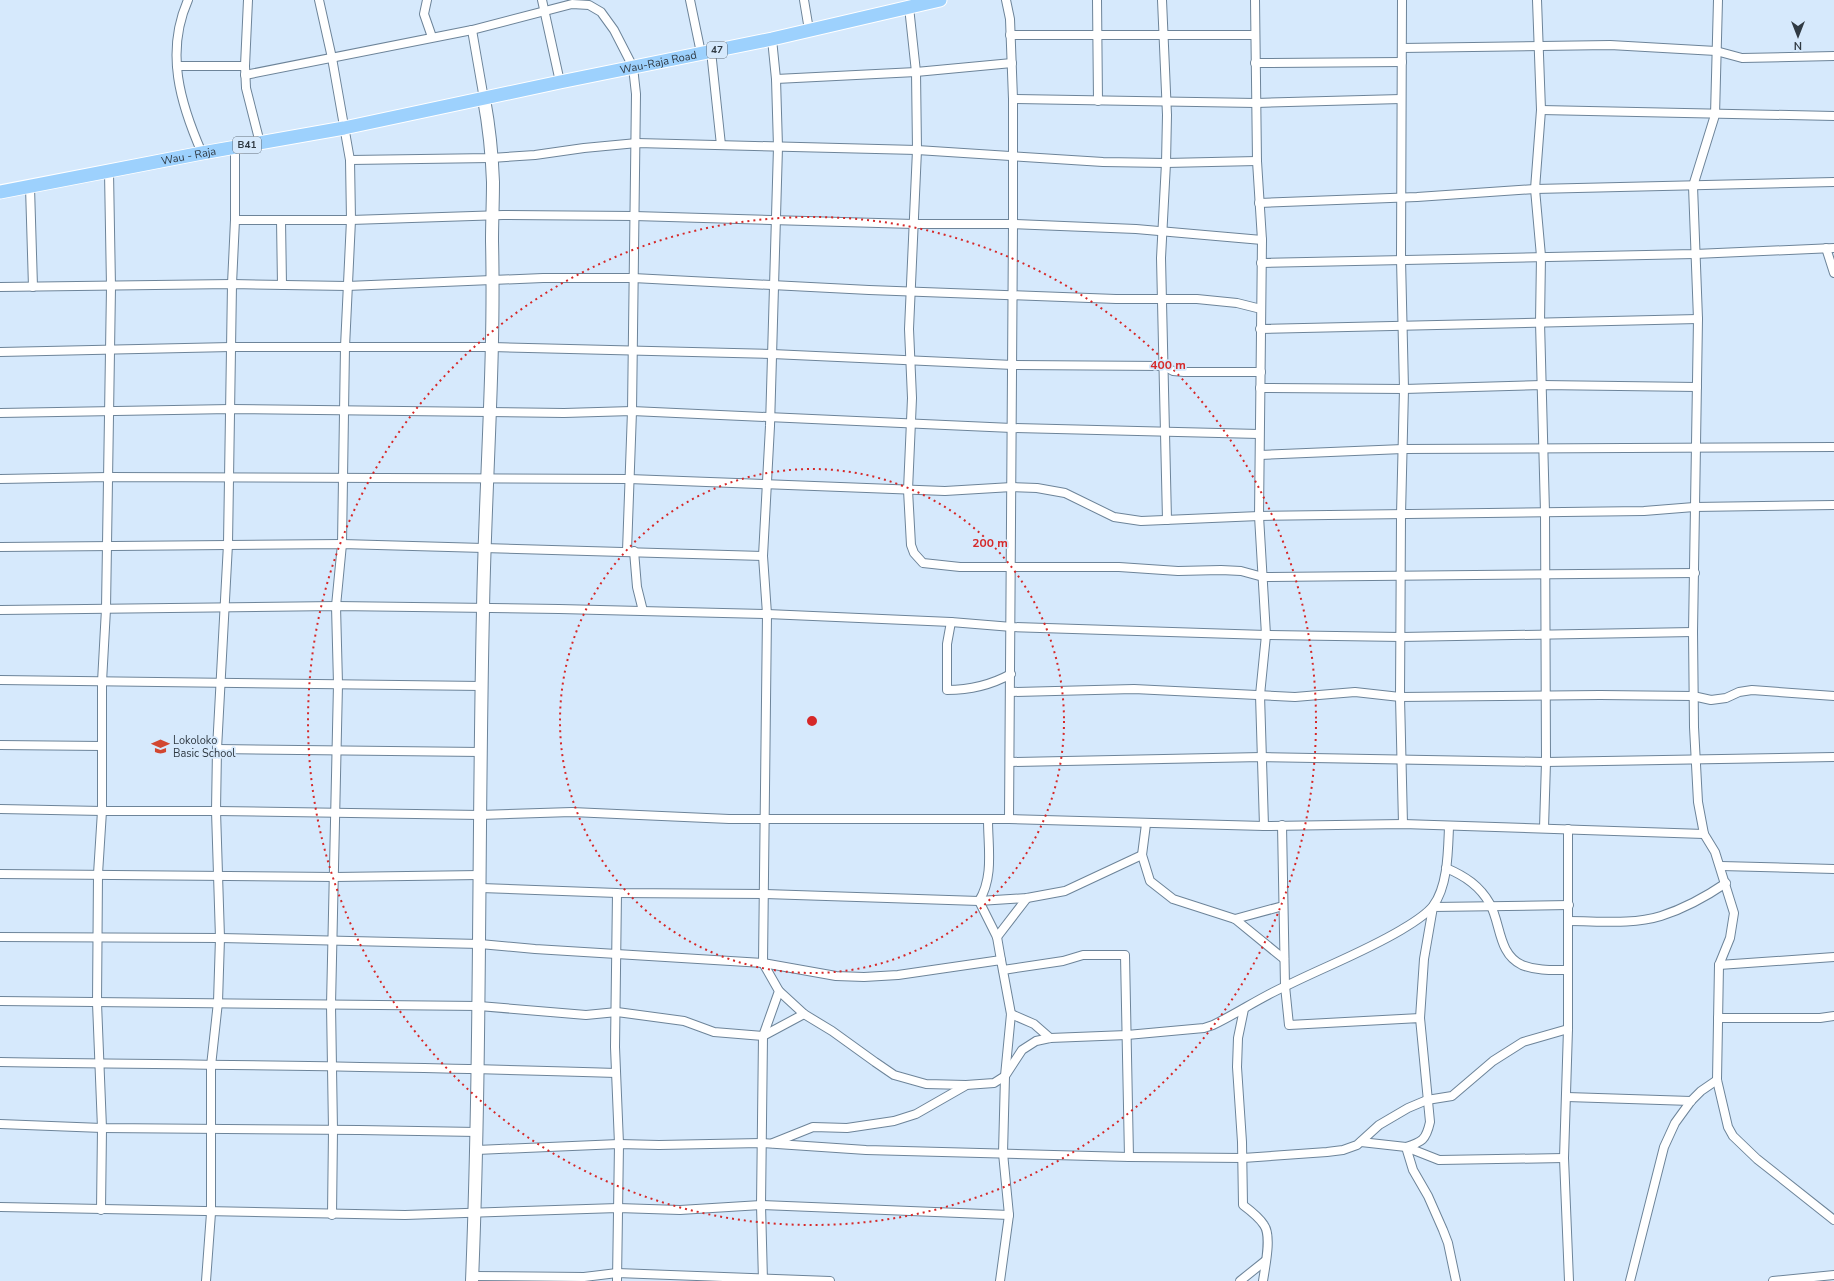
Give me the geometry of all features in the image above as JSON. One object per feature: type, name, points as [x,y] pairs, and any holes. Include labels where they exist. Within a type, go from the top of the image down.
[{"type":"main road","name":"Wau-Raja Road","points":[[489,98],[772,39],[940,0]]},
{"type":"main road","name":"Wau - Raja","points":[[0,192],[30,188],[202,153],[344,128],[489,98]]},
{"type":"street","points":[[188,0],[180,18],[176,41],[179,90],[190,126],[202,153]]},
{"type":"street","points":[[248,0],[245,75],[250,111],[260,143]]},
{"type":"street","points":[[319,0],[332,58],[350,160],[351,220],[347,286],[343,411],[342,544],[336,606],[338,684],[334,941],[332,956],[331,1006],[333,1130],[332,1215]]},
{"type":"street","points":[[427,0],[424,14],[432,37]]},
{"type":"street","points":[[542,0],[560,82]]},
{"type":"street","points":[[690,0],[706,52],[721,145]]},
{"type":"street","points":[[804,0],[809,30]]},
{"type":"street","points":[[1006,0],[1010,11],[1013,99],[1012,692],[1009,819]]},
{"type":"street","points":[[1097,0],[1098,101]]},
{"type":"street","points":[[1162,0],[1166,102],[1166,163],[1161,258],[1161,300],[1167,520]]},
{"type":"street","points":[[1255,0],[1257,161],[1262,240],[1259,516],[1266,635],[1260,695],[1264,826]]},
{"type":"street","points":[[1402,0],[1401,259],[1404,389],[1401,515],[1402,575],[1400,697],[1403,824]]},
{"type":"street","points":[[1538,0],[1538,47],[1541,110],[1535,189],[1541,256],[1540,322],[1545,512],[1544,697],[1546,762],[1544,828]]},
{"type":"street","points":[[1718,0],[1715,115],[1693,186],[1698,319],[1693,632],[1698,802],[1704,834],[1715,852],[1721,866],[1734,912],[1730,938],[1719,965],[1717,1080],[1728,1127],[1733,1136],[1757,1159],[1834,1220]]},
{"type":"street","points":[[245,75],[472,30],[572,4],[589,6],[601,12],[614,30],[633,67],[636,94],[637,143],[634,216],[632,411],[629,479],[630,551],[643,611]]},
{"type":"street","points":[[909,7],[916,72],[917,150],[910,291],[911,423],[908,490],[911,545],[914,553],[923,563],[960,567],[1119,567],[1178,571],[1241,571],[1262,577],[1695,572]]},
{"type":"street","points":[[472,30],[489,98],[493,181],[492,347],[482,609],[480,815],[481,888],[477,1150],[473,1279],[617,1277],[830,1281]]},
{"type":"street","points":[[1010,35],[1255,35]]},
{"type":"street","points":[[772,39],[776,78],[778,148],[768,485],[762,556],[767,614],[765,894],[763,963],[780,991],[804,1014],[832,1031],[894,1075],[926,1084],[966,1086],[994,1082],[1005,1076],[1022,1050],[1036,1041],[1050,1038],[1127,1035],[1204,1028],[1213,1025],[1285,986],[1333,966],[1387,938],[1414,922],[1432,907],[1569,905]]},
{"type":"street","points":[[1402,48],[1610,45],[1716,51],[1742,58],[1834,56]]},
{"type":"street","points":[[1255,63],[1402,62]]},
{"type":"street","points":[[776,78],[916,72],[1012,63]]},
{"type":"street","points":[[177,66],[245,66]]},
{"type":"street","points":[[1013,99],[1256,103],[1401,99]]},
{"type":"street","points":[[1541,110],[1715,115],[1834,116]]},
{"type":"street","points":[[350,160],[491,158],[534,155],[637,143],[778,148],[818,146],[1013,155],[1087,161],[1166,163],[1257,161]]},
{"type":"street","points":[[206,1281],[211,1213],[212,1066],[218,1002],[220,938],[216,811],[217,749],[228,544],[232,284],[235,220],[235,148]]},
{"type":"street","points":[[101,1210],[102,1128],[97,1003],[98,874],[102,812],[102,682],[106,609],[111,287],[109,172]]},
{"type":"street","points":[[1259,203],[1401,198],[1535,189],[1834,182]]},
{"type":"street","points":[[30,188],[33,287]]},
{"type":"street","points":[[235,220],[351,220],[492,216],[634,216],[914,224],[1013,224],[1163,231],[1262,240]]},
{"type":"street","points":[[281,220],[282,285]]},
{"type":"street","points":[[1261,263],[1695,254],[1830,248],[1834,273]]},
{"type":"street","points":[[0,287],[111,287],[232,284],[347,286],[493,280],[633,278],[910,291],[1226,301],[1261,309]]},
{"type":"street","points":[[1260,329],[1698,319]]},
{"type":"street","points":[[0,352],[231,347],[492,347],[772,354],[1013,365],[1164,366],[1173,371],[1184,372],[1261,372]]},
{"type":"street","points":[[1260,388],[1404,389],[1542,385],[1697,387]]},
{"type":"street","points":[[0,413],[230,409],[564,413],[632,411],[1012,428],[1260,434]]},
{"type":"street","points":[[1260,455],[1403,450],[1543,448],[1834,447]]},
{"type":"street","points":[[0,479],[108,477],[228,479],[629,479],[945,491],[1012,487],[1038,488],[1065,494],[1114,517],[1141,521],[1259,516],[1644,511],[1694,507],[1834,505]]},
{"type":"street","points":[[0,547],[342,544],[630,551],[762,556]]},
{"type":"street","points":[[0,610],[336,606],[643,611],[767,614],[951,622],[1012,627],[1094,628],[1266,635],[1401,637],[1693,632]]},
{"type":"street","points":[[951,622],[947,644],[947,690],[982,687],[996,683],[1011,674]]},
{"type":"street","points":[[0,680],[482,686]]},
{"type":"street","points":[[1012,692],[1134,689],[1296,697],[1355,692],[1400,697],[1544,697],[1600,695],[1694,696],[1711,700],[1752,690],[1834,696]]},
{"type":"street","points":[[0,746],[102,746]]},
{"type":"street","points":[[217,749],[337,750],[423,753],[481,752]]},
{"type":"street","points":[[1011,762],[1262,757],[1546,762],[1834,757]]},
{"type":"street","points":[[0,808],[102,812],[216,811],[480,815],[572,812],[765,819],[1009,819],[1146,824],[1200,823],[1264,826],[1403,824],[1704,834]]},
{"type":"street","points":[[979,901],[985,892],[987,882],[989,860],[988,820]]},
{"type":"street","points":[[1146,824],[1142,855],[1150,881],[1173,899],[1235,919],[1284,959]]},
{"type":"street","points":[[1282,825],[1284,959],[1289,1025],[1420,1018]]},
{"type":"street","points":[[1406,1147],[1421,1142],[1427,1134],[1430,1122],[1420,1018],[1424,959],[1432,907],[1439,892],[1446,868],[1449,826]]},
{"type":"street","points":[[1568,829],[1568,1029],[1564,1158],[1569,1281]]},
{"type":"street","points":[[481,888],[617,893],[765,894],[979,901],[1027,898],[1065,892],[1142,855]]},
{"type":"street","points":[[1721,866],[1834,869]]},
{"type":"street","points":[[1446,868],[1467,878],[1491,905],[1498,932],[1506,950],[1513,960],[1537,970],[1568,970]]},
{"type":"street","points":[[0,874],[335,877],[480,875]]},
{"type":"street","points":[[1569,921],[1636,920],[1661,916],[1717,889],[1726,883]]},
{"type":"street","points":[[617,893],[616,1073],[619,1144],[617,1277]]},
{"type":"street","points":[[997,937],[1027,898]]},
{"type":"street","points":[[979,901],[997,937],[1011,1014],[1005,1076],[1003,1153],[1009,1215],[1000,1281]]},
{"type":"street","points":[[1235,919],[1283,906]]},
{"type":"street","points":[[0,937],[220,938],[480,944],[535,949],[763,963],[836,976],[864,977],[898,975],[1001,960]]},
{"type":"street","points":[[1003,970],[1063,961],[1084,956],[1125,955],[1129,1157]]},
{"type":"street","points":[[1719,965],[1834,957]]},
{"type":"street","points":[[763,1280],[761,1143],[763,1036],[780,991]]},
{"type":"street","points":[[0,1001],[97,1003],[218,1002],[331,1006],[479,1006],[586,1015],[617,1012],[684,1020],[714,1032],[763,1036],[804,1014]]},
{"type":"street","points":[[1244,1009],[1238,1038],[1237,1067],[1243,1205],[1257,1216],[1266,1226],[1268,1245],[1263,1281]]},
{"type":"street","points":[[1011,1014],[1034,1024],[1050,1038]]},
{"type":"street","points":[[1718,1018],[1820,1018],[1834,1016]]},
{"type":"street","points":[[477,1150],[619,1144],[659,1145],[771,1143],[872,1150],[1129,1157],[1242,1158],[1328,1152],[1343,1150],[1361,1142],[1379,1126],[1408,1108],[1427,1100],[1452,1096],[1509,1050],[1523,1042],[1568,1029]]},
{"type":"street","points":[[0,1062],[212,1066],[478,1068],[616,1073]]},
{"type":"street","points":[[1630,1281],[1664,1147],[1675,1122],[1690,1101],[1717,1080]]},
{"type":"street","points":[[771,1143],[813,1127],[847,1128],[894,1121],[916,1114],[966,1086]]},
{"type":"street","points":[[1567,1097],[1690,1101]]},
{"type":"street","points":[[0,1124],[102,1128],[477,1132]]},
{"type":"street","points":[[1361,1142],[1406,1147],[1439,1160],[1564,1158]]},
{"type":"street","points":[[1406,1147],[1413,1170],[1428,1196],[1443,1230],[1456,1281]]},
{"type":"street","points":[[0,1208],[405,1216],[618,1208],[680,1210],[761,1205],[1009,1215]]},
{"type":"street","points":[[1240,1281],[1266,1261]]},
{"type":"street","points":[[1773,1281],[1834,1275]]},
{"type":"place","name":"Lokoloko Basic School","points":[[160,746]]}]
